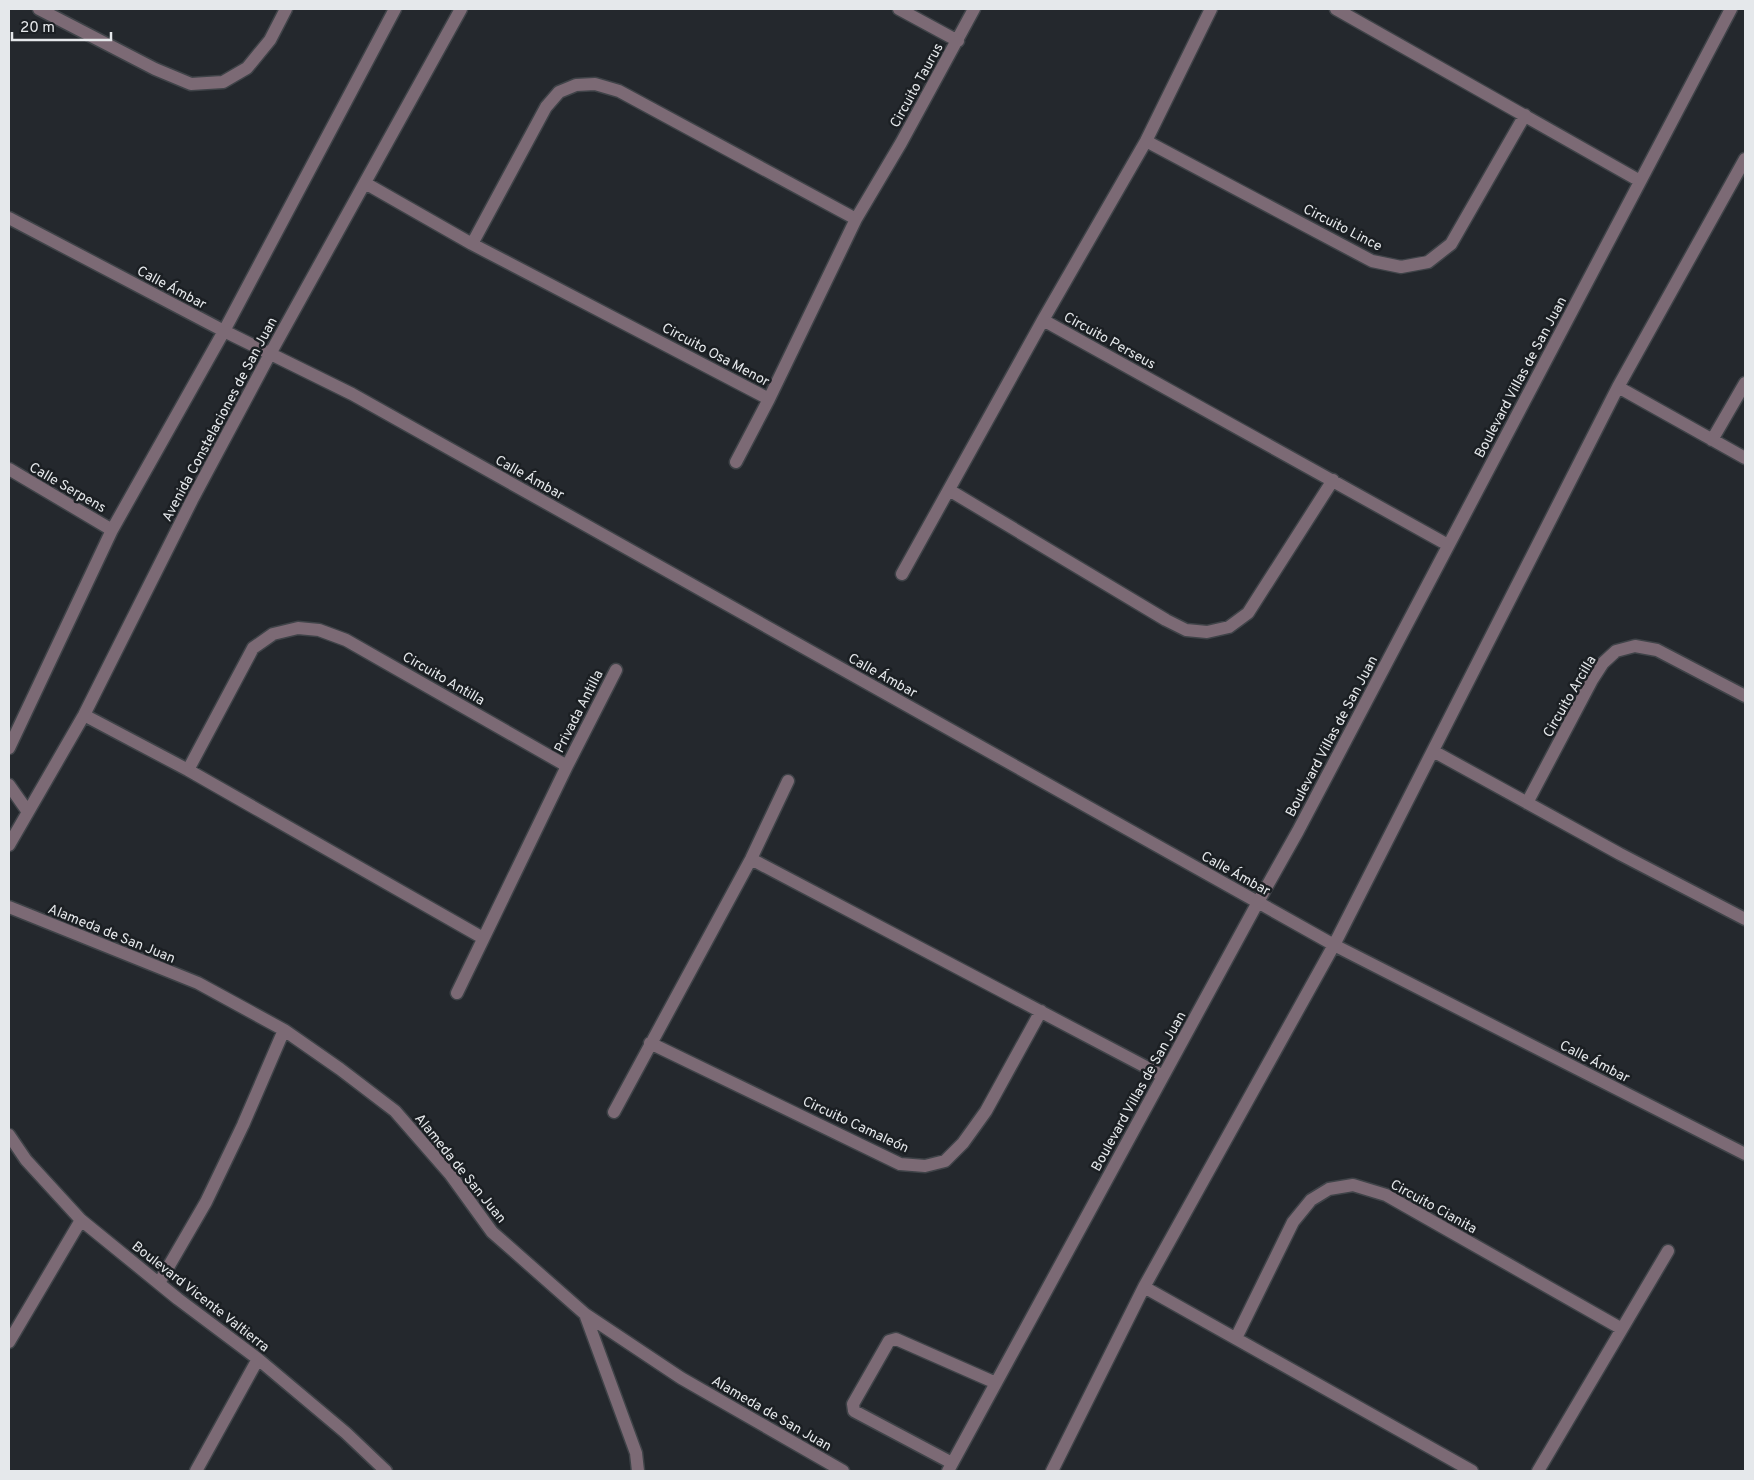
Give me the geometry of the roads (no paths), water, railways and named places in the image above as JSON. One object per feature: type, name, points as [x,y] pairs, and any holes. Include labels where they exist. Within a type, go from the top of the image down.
[{"type":"street","points":[[39,9],[155,69],[191,84],[223,82],[247,68],[270,40],[286,9]]},
{"type":"street","points":[[9,748],[112,530],[224,331],[395,9]]},
{"type":"street","name":"Avenida Constelaciones de San Juan","points":[[9,845],[84,715],[192,500],[460,9]]},
{"type":"street","name":"Circuito Taurus","points":[[899,9],[958,41]]},
{"type":"street","name":"Circuito Taurus","points":[[901,144],[974,9]]},
{"type":"street","points":[[1043,320],[1146,141],[1211,9]]},
{"type":"street","points":[[1336,9],[1640,181]]},
{"type":"street","name":"Boulevard Villas de San Juan","points":[[950,1467],[1298,831],[1731,9]]},
{"type":"street","points":[[472,244],[546,107],[559,92],[576,85],[595,84],[619,91],[856,218]]},
{"type":"street","name":"Circuito Lince","points":[[1146,141],[1372,261],[1401,267],[1428,262],[1451,244],[1525,115]]},
{"type":"street","name":"Circuito Osa Menor","points":[[365,183],[472,244],[769,399],[856,218],[901,144]]},
{"type":"street","points":[[1052,1471],[1144,1287],[1334,945],[1618,387],[1745,159]]},
{"type":"street","name":"Calle Ámbar","points":[[9,218],[224,331],[352,394],[1334,945],[1745,1154]]},
{"type":"street","name":"Circuito Perseus","points":[[902,574],[1043,320],[1448,545]]},
{"type":"street","points":[[1712,440],[1745,384]]},
{"type":"street","points":[[1618,387],[1745,458]]},
{"type":"street","points":[[736,462],[769,399]]},
{"type":"street","name":"Calle Serpens","points":[[9,469],[112,530]]},
{"type":"street","points":[[949,490],[1166,620],[1186,630],[1207,632],[1228,627],[1248,613],[1333,480]]},
{"type":"street","name":"Circuito Antilla","points":[[188,770],[254,648],[273,634],[298,628],[319,630],[346,640],[567,766]]},
{"type":"street","name":"Circuito Arcilla","points":[[1527,803],[1592,680],[1603,663],[1616,651],[1635,646],[1657,650],[1745,696]]},
{"type":"street","name":"Privada Antilla","points":[[567,766],[616,670]]},
{"type":"street","points":[[84,715],[188,770],[483,938]]},
{"type":"street","points":[[1433,751],[1620,854],[1745,919]]},
{"type":"street","points":[[457,993],[567,766]]},
{"type":"street","points":[[614,1112],[751,859],[788,780]]},
{"type":"street","points":[[9,785],[28,812]]},
{"type":"street","points":[[751,859],[1163,1076]]},
{"type":"street","name":"Alameda de San Juan","points":[[9,907],[198,983],[284,1030],[340,1069],[395,1111],[450,1174],[492,1232],[585,1314],[681,1378],[843,1471]]},
{"type":"street","name":"Circuito Camaleón","points":[[650,1043],[900,1164],[925,1166],[945,1161],[964,1142],[986,1111],[1040,1011]]},
{"type":"street","points":[[159,1284],[206,1202],[243,1125],[284,1030]]},
{"type":"street","name":"Boulevard Vicente Valtierra","points":[[9,1135],[26,1160],[81,1220],[159,1284],[258,1359],[346,1433],[386,1471]]},
{"type":"street","name":"Circuito Cianita","points":[[1236,1338],[1293,1222],[1311,1200],[1330,1189],[1353,1185],[1386,1195],[1622,1329]]},
{"type":"street","points":[[9,1342],[81,1220]]},
{"type":"street","points":[[1538,1471],[1668,1251]]},
{"type":"street","points":[[1144,1287],[1472,1471]]},
{"type":"street","points":[[585,1314],[636,1453],[638,1471]]},
{"type":"street","points":[[950,1467],[854,1411],[853,1404],[889,1341],[896,1339],[996,1383]]},
{"type":"street","points":[[196,1471],[258,1359]]}]
